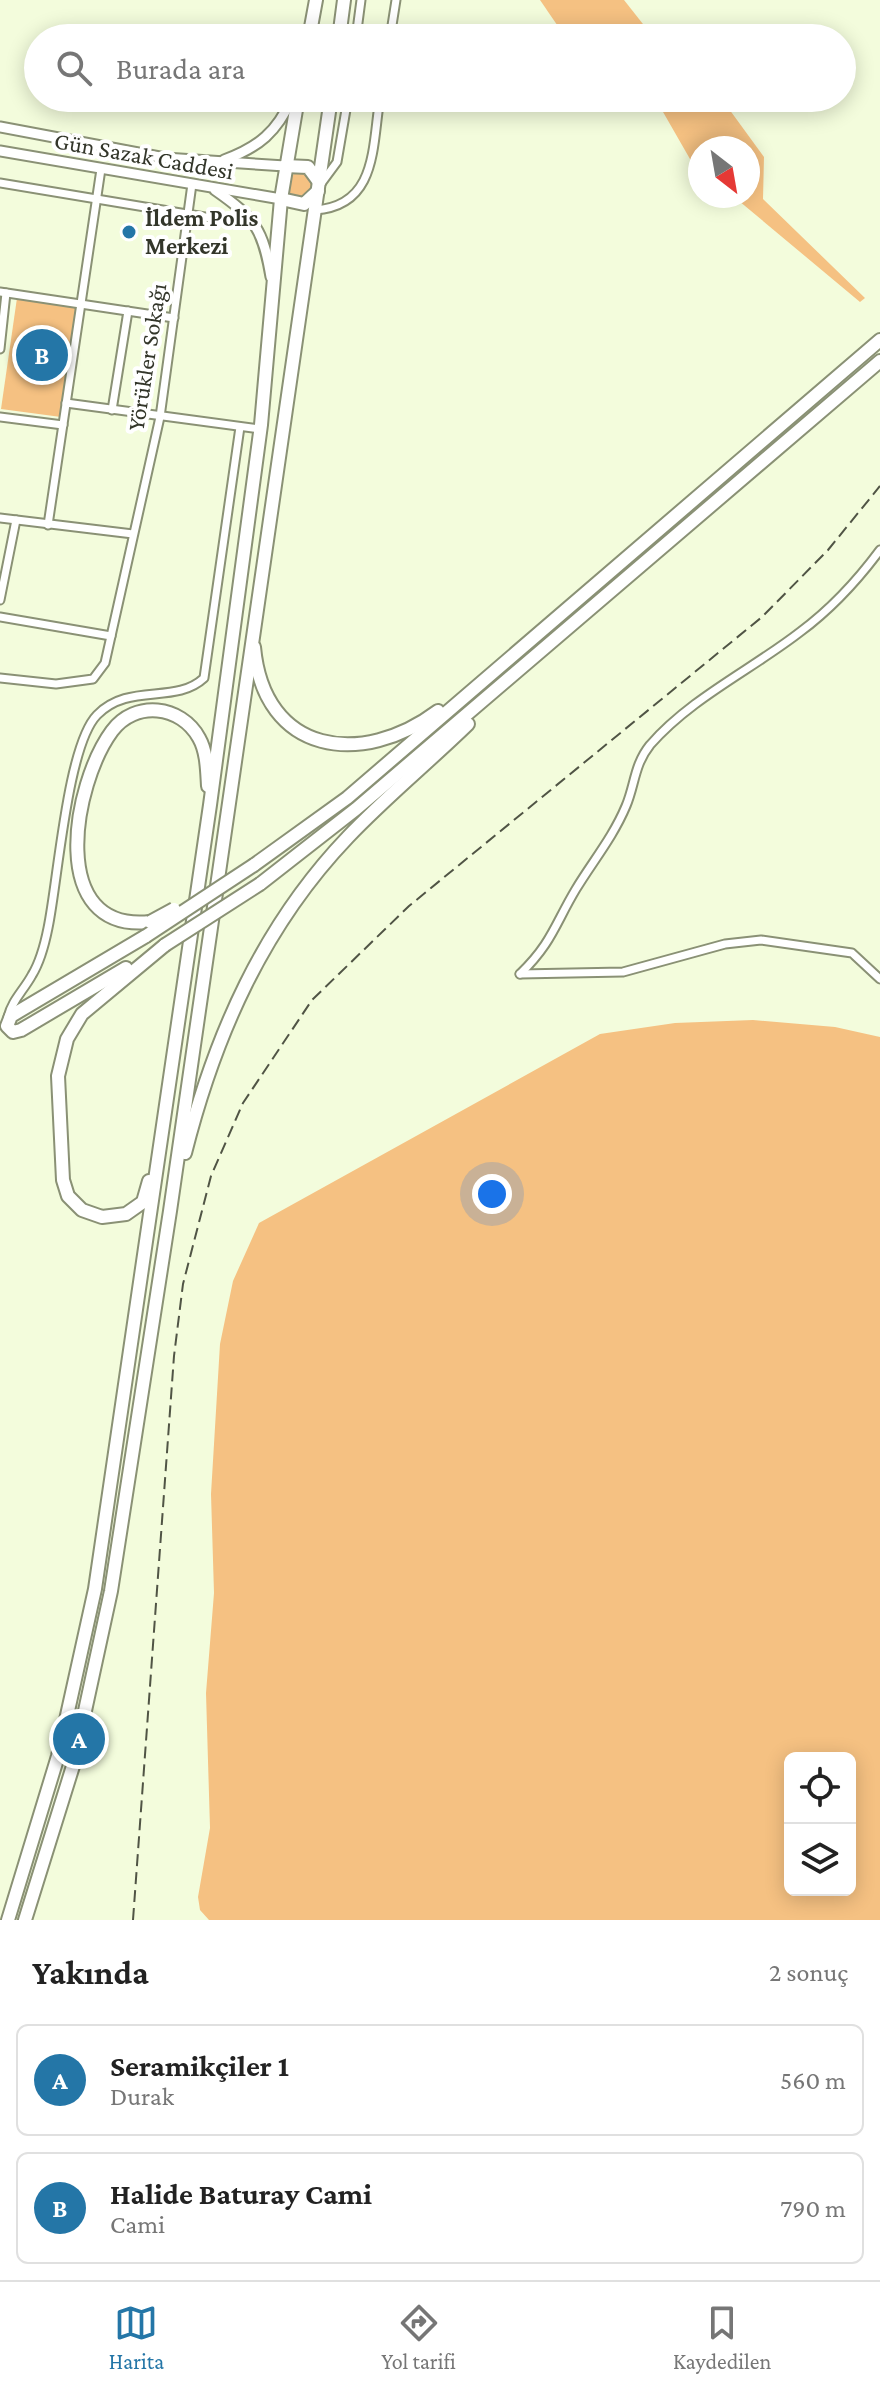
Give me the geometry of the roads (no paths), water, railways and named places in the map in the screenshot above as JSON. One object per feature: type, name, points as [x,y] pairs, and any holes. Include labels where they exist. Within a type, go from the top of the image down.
[{"type":"highway","points":[[312,24],[316,0]]},
{"type":"highway","points":[[341,24],[344,0]]},
{"type":"highway","points":[[8,1920],[58,1756],[92,1603],[210,805],[260,429],[281,199],[293,112]]},
{"type":"highway","points":[[25,1920],[73,1766],[111,1591],[170,1211],[329,112]]},
{"type":"highway","points":[[285,166],[308,167],[319,187]]},
{"type":"highway","points":[[281,199],[304,204],[319,187]]},
{"type":"highway","points":[[880,340],[347,798],[254,865],[146,936],[8,1018],[6,1023],[10,1031],[21,1030],[165,945],[260,884],[356,809],[880,361]]},
{"type":"highway","points":[[252,628],[256,673],[277,710],[306,734],[349,746],[372,744],[407,731],[531,642]]},
{"type":"highway","points":[[170,1211],[218,1045],[246,980],[275,930],[348,837],[542,651]]},
{"type":"highway","points":[[210,805],[202,744],[181,718],[163,710],[145,711],[126,718],[110,734],[84,806],[79,841],[80,879],[87,899],[108,918],[122,923],[150,922],[254,865]]},
{"type":"highway","points":[[162,1138],[143,1202],[132,1211],[114,1217],[97,1216],[82,1210],[68,1196],[63,1180],[58,1076],[63,1048],[89,1007],[165,945]]},
{"type":"street","points":[[358,24],[361,0]]},
{"type":"street","points":[[392,24],[396,0]]},
{"type":"street","points":[[218,163],[265,140],[287,112]]},
{"type":"street","points":[[319,187],[337,162],[346,112]]},
{"type":"street","points":[[315,210],[348,200],[366,181],[378,112]]},
{"type":"street","name":"Gün Sazak Caddesi","points":[[0,127],[139,154],[218,163],[285,166]]},
{"type":"street","name":"Gün Sazak Caddesi","points":[[0,151],[281,199]]},
{"type":"street","points":[[48,525],[101,169]]},
{"type":"street","points":[[0,183],[229,221]]},
{"type":"street","name":"Yörükler Sokağı","points":[[0,678],[56,684],[93,679],[105,663],[160,417],[192,184]]},
{"type":"street","points":[[212,188],[256,224],[265,241],[273,286]]},
{"type":"street","points":[[0,349],[3,292],[174,318]]},
{"type":"street","points":[[112,410],[128,311]]},
{"type":"street","points":[[66,403],[260,429]]},
{"type":"street","points":[[0,417],[63,425]]},
{"type":"street","points":[[8,1018],[12,1005],[34,973],[47,931],[78,757],[95,717],[135,694],[193,689],[204,678],[240,427]]},
{"type":"street","points":[[0,518],[133,534]]},
{"type":"street","points":[[0,600],[16,520]]},
{"type":"street","points":[[880,550],[844,593],[815,620],[705,699],[648,748],[634,773],[628,803],[608,843],[574,891],[551,940],[520,974],[623,972],[725,944],[761,940],[852,953],[880,979]]},
{"type":"street","points":[[0,617],[111,636]]},
{"type":"railway","points":[[133,1920],[174,1356],[183,1284],[211,1176],[243,1103],[312,1000],[409,906],[762,617],[828,550],[880,486]]},
{"type":"place","name":"İldem Polis Merkezi","points":[[129,232]]},
{"type":"place","name":"Halide Baturay Cami","points":[[42,355]]},
{"type":"place","name":"Seramikçiler 1","points":[[79,1739]]}]
